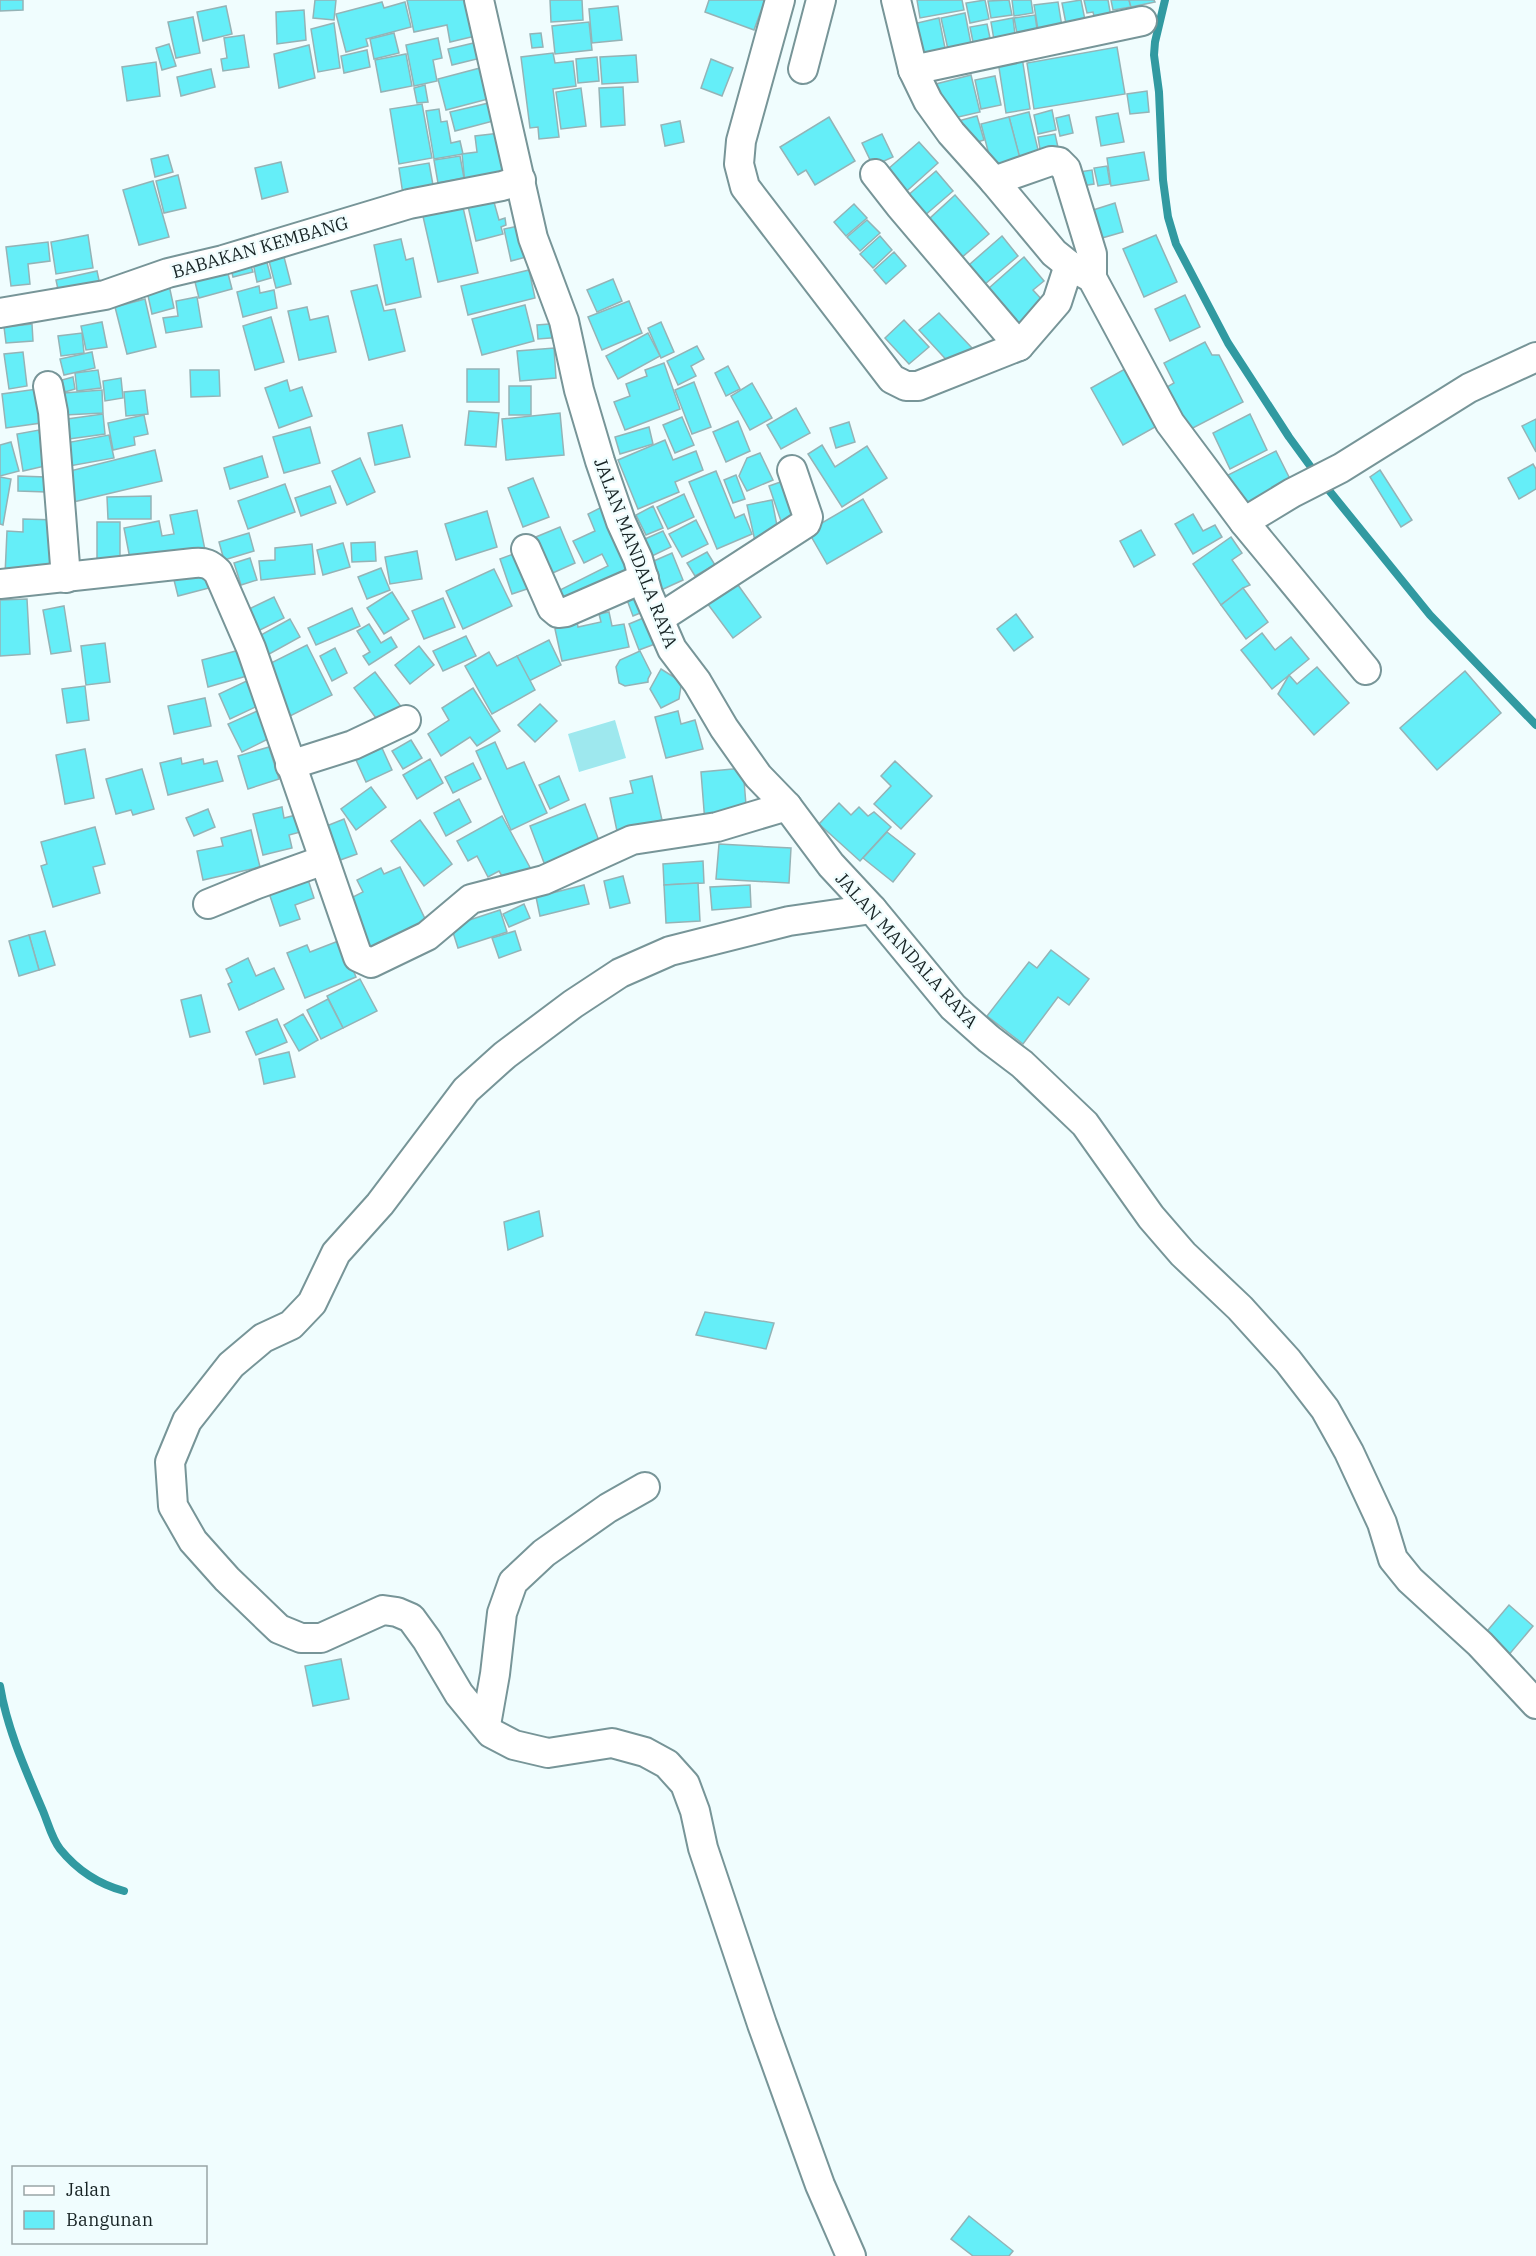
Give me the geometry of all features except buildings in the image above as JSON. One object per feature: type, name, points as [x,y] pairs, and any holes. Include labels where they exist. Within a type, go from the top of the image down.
[{"type":"street","name":"JALAN MANDALA RAYA","points":[[479,0],[533,238],[564,321],[579,390],[600,461],[648,594],[672,649],[697,682],[724,728],[758,776],[787,806],[831,864],[872,909],[953,1007],[1022,1064],[1086,1124],[1151,1216],[1176,1246],[1240,1308],[1288,1360],[1325,1409],[1349,1452],[1382,1523],[1393,1559],[1410,1580],[1480,1644],[1536,1704]]},
{"type":"street","points":[[780,0],[741,141],[739,164],[745,187],[892,379],[906,386],[918,386],[1019,346],[1057,302],[1092,254],[1066,169],[1059,162],[1051,161],[994,181]]},
{"type":"street","points":[[803,69],[821,0]]},
{"type":"street","points":[[896,0],[913,70],[928,101],[951,133],[1037,234],[1080,272],[1170,423],[1244,522],[1365,670]]},
{"type":"street","points":[[913,70],[1142,21]]},
{"type":"street","points":[[875,174],[1019,346]]},
{"type":"street","name":"BABAKAN KEMBANG","points":[[0,313],[105,295],[168,273],[224,260],[409,204],[502,186],[521,180]]},
{"type":"street","points":[[1244,522],[1292,492],[1306,488],[1341,468],[1468,388],[1536,357]]},
{"type":"street","points":[[48,386],[53,411],[66,578]]},
{"type":"street","points":[[660,618],[806,523],[808,517],[792,470]]},
{"type":"street","points":[[526,549],[552,608],[558,613],[566,612],[644,578]]},
{"type":"street","points":[[0,584],[205,562],[212,565],[218,572],[251,648],[358,957],[371,963],[427,936],[471,899],[543,880],[632,840],[717,827],[787,806]]},
{"type":"street","points":[[290,765],[353,745],[406,720]]},
{"type":"street","points":[[208,904],[324,860]]},
{"type":"street","points":[[851,2256],[820,2185],[762,2024],[703,1848],[695,1811],[685,1784],[667,1764],[645,1752],[612,1743],[548,1753],[514,1745],[491,1733],[459,1694],[411,1618],[397,1612],[383,1610],[321,1638],[301,1638],[279,1629],[227,1579],[193,1541],[172,1506],[170,1462],[187,1420],[231,1365],[263,1338],[291,1324],[312,1303],[336,1253],[380,1204],[466,1090],[505,1055],[573,1004],[620,974],[670,951],[789,921],[872,909]]},
{"type":"street","points":[[477,1715],[495,1674],[502,1613],[513,1582],[544,1553],[608,1508],[645,1487]]},
{"type":"shaded area","points":[[615,720],[626,758],[579,772],[568,734]]},
{"type":"waterway","points":[[1165,0],[1154,55],[1159,92],[1163,180],[1168,217],[1176,244],[1228,343],[1316,474]]},
{"type":"waterway","points":[[1323,483],[1430,615],[1536,725]]},
{"type":"waterway","points":[[0,1686],[7,1718],[18,1750],[57,1845],[67,1857],[89,1875],[124,1891]]}]
